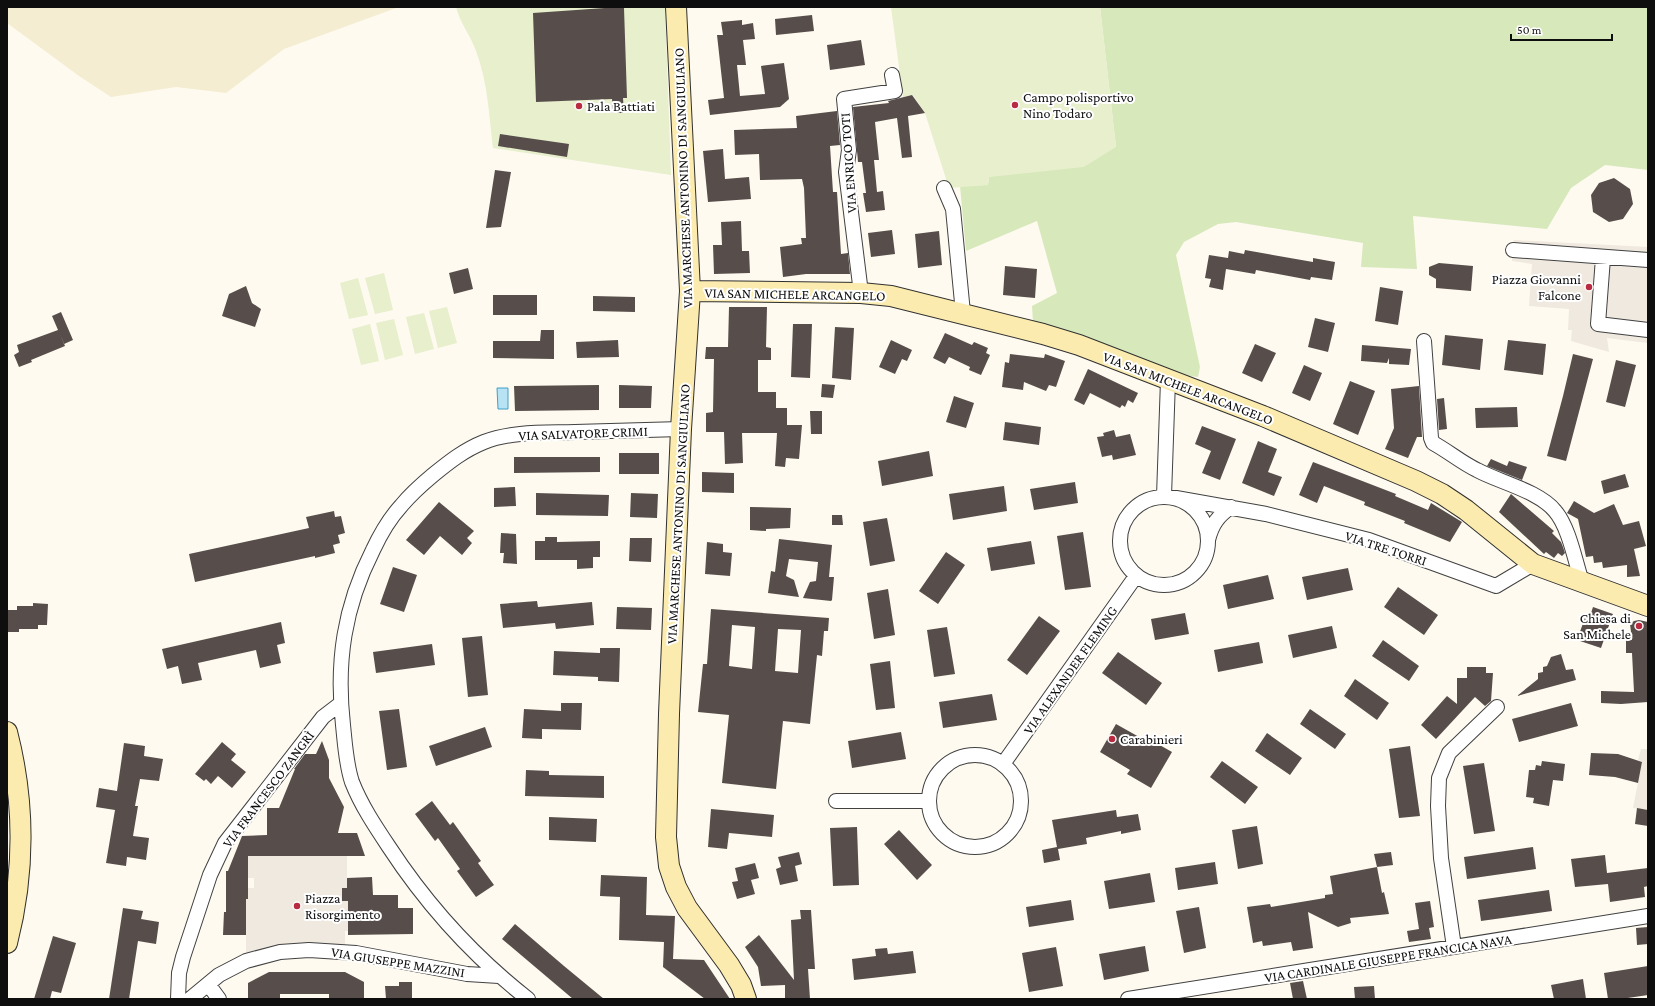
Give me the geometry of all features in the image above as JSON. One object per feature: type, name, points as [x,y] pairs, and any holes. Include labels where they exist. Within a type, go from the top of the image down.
[{"type":"main road","name":"VIA MARCHESE ANTONINO DI SANGIULIANO","points":[[676,7],[690,291],[681,429],[669,714],[666,837],[669,866],[676,887],[687,908],[729,965],[741,985],[746,999]]},
{"type":"main road","name":"VIA SAN MICHELE ARCANGELO","points":[[690,291],[861,293],[891,296],[963,313],[1079,345],[1263,416],[1416,481],[1442,494],[1466,510],[1532,564],[1648,606]]},
{"type":"main road","points":[[7,732],[17,777],[21,826],[18,886],[13,920],[7,943]]},
{"type":"street","name":"VIA ENRICO TOTI","points":[[861,293],[846,172],[849,150],[844,99],[895,91],[892,75]]},
{"type":"street","points":[[944,188],[953,209],[963,313]]},
{"type":"street","points":[[1513,250],[1603,258],[1648,260]]},
{"type":"street","points":[[1603,258],[1598,324],[1648,330]]},
{"type":"street","points":[[1424,341],[1431,438],[1433,443],[1476,470],[1527,491],[1548,504],[1556,511],[1568,535],[1582,582]]},
{"type":"street","points":[[1168,380],[1170,497]]},
{"type":"street","name":"VIA SALVATORE CRIMI","points":[[528,999],[499,976],[464,941],[409,878],[362,802],[352,780],[347,762],[340,704],[341,666],[348,614],[357,584],[379,537],[399,508],[417,489],[461,453],[486,441],[511,436],[540,433],[681,429]]},
{"type":"street","points":[[1170,497],[1186,502],[1195,510],[1204,524],[1208,540]]},
{"type":"street","points":[[1170,497],[1231,507],[1216,519],[1211,528],[1207,551],[1203,561],[1189,578],[1179,583],[1157,585],[1146,582],[1136,576],[1126,565],[1120,550],[1119,534],[1124,519],[1134,507],[1148,499],[1170,497]]},
{"type":"street","name":"VIA TRE TORRI","points":[[1231,507],[1266,514],[1368,540],[1496,586],[1532,564]]},
{"type":"street","name":"VIA ALEXANDER FLEMING","points":[[1003,764],[1136,576]]},
{"type":"street","name":"VIA FRANCESCO ZANGRÌ","points":[[178,999],[179,973],[183,957],[210,875],[225,843],[323,717],[340,704]]},
{"type":"street","points":[[1454,948],[1441,858],[1438,806],[1439,778],[1449,752],[1497,707]]},
{"type":"street","points":[[976,755],[990,757],[1003,764],[1014,775],[1020,790],[1022,805],[1018,820],[1009,833],[996,842],[981,847],[966,846],[951,840],[939,830],[932,816],[929,801],[931,786],[938,774],[948,763],[962,757],[976,755]]},
{"type":"street","points":[[836,801],[929,801]]},
{"type":"street","name":"VIA CARDINALE GIUSEPPE FRANCICA NAVA","points":[[1128,999],[1648,916]]},
{"type":"street","name":"VIA GIUSEPPE MAZZINI","points":[[190,999],[219,975],[246,961],[280,952],[309,950],[356,953],[467,974],[499,976]]},
{"type":"street","points":[[208,984],[219,999]]},
{"type":"shaded area","points":[[7,7],[399,7],[284,49],[226,93],[176,87],[111,97],[79,76],[7,23]]},
{"type":"shaded area","name":"Piazza Giovanni Falcone","points":[[1514,240],[1648,247],[1648,343],[1607,338],[1609,352],[1571,341],[1572,330],[1568,330],[1569,309],[1529,306],[1532,264],[1512,261]]},
{"type":"shaded area","points":[[1641,749],[1648,749],[1648,810],[1633,808],[1642,762],[1638,760]]},
{"type":"shaded area","name":"Piazza Risorgimento","points":[[248,856],[347,856],[347,888],[342,888],[342,901],[351,901],[348,913],[348,931],[345,931],[345,952],[246,961],[246,911],[242,899],[248,899],[248,888],[254,888],[254,878],[248,878]]},
{"type":"green space","name":"Pala Battiati","points":[[456,7],[665,7],[671,175],[493,148],[488,99],[480,63],[474,45],[460,19]]},
{"type":"green space","name":"Campo polisportivo Nino Todaro","points":[[891,7],[1100,7],[1116,147],[1084,167],[989,177],[988,185],[949,188],[925,113],[913,95],[903,97]]},
{"type":"green space","points":[[1100,7],[1648,7],[1648,170],[1605,165],[1571,188],[1547,229],[1413,216],[1417,269],[1361,267],[1363,243],[1236,222],[1218,224],[1184,242],[1176,255],[1200,367],[1198,377],[1181,375],[1033,322],[1032,306],[1057,293],[1037,221],[966,251],[960,186],[988,185],[989,177],[1116,147]]},
{"type":"green space","points":[[384,273],[393,310],[375,314],[365,278]]},
{"type":"green space","points":[[358,278],[368,315],[349,319],[340,283]]},
{"type":"green space","points":[[447,307],[457,343],[438,348],[429,311]]},
{"type":"green space","points":[[424,313],[434,349],[415,354],[406,317]]},
{"type":"green space","points":[[394,319],[403,355],[385,360],[376,323]]},
{"type":"green space","points":[[370,324],[379,361],[361,365],[352,329]]},
{"type":"water","points":[[497,388],[508,388],[508,409],[498,409]]},
{"type":"building","points":[[619,7],[624,8],[627,98],[623,98],[624,113],[613,113],[612,99],[536,102],[533,13]]},
{"type":"building","points":[[812,15],[814,31],[776,35],[775,19]]},
{"type":"building","points":[[742,20],[742,25],[753,23],[755,39],[743,40],[746,65],[737,65],[740,96],[765,94],[761,66],[784,63],[789,99],[780,107],[710,115],[708,100],[724,98],[717,35],[723,35],[721,22]]},
{"type":"building","points":[[861,40],[865,65],[830,70],[827,45]]},
{"type":"building","points":[[912,95],[925,113],[908,116],[912,157],[902,158],[897,118],[875,122],[879,160],[874,160],[877,192],[883,191],[885,210],[866,212],[863,193],[866,193],[862,162],[858,162],[853,107],[889,103],[888,101]]},
{"type":"building","points":[[837,111],[840,145],[830,146],[833,192],[837,192],[841,254],[848,253],[850,274],[806,274],[783,277],[780,247],[802,244],[801,238],[806,238],[804,188],[802,179],[760,180],[759,154],[735,155],[734,130],[797,128],[796,116]]},
{"type":"building","points":[[500,134],[569,144],[567,157],[498,146]]},
{"type":"building","points":[[723,149],[725,179],[749,177],[751,199],[708,202],[703,151]]},
{"type":"building","points":[[495,170],[511,172],[501,227],[486,228]]},
{"type":"building","points":[[1614,178],[1630,189],[1633,204],[1623,219],[1609,222],[1593,212],[1591,195],[1599,183]]},
{"type":"building","points":[[741,221],[742,251],[749,251],[750,273],[714,274],[713,245],[722,245],[721,222]]},
{"type":"building","points":[[892,230],[895,254],[871,257],[868,233]]},
{"type":"building","points":[[939,231],[942,265],[918,268],[915,234]]},
{"type":"building","points":[[1245,250],[1313,262],[1313,258],[1335,262],[1332,280],[1311,277],[1310,280],[1256,270],[1255,274],[1226,269],[1223,290],[1209,287],[1211,279],[1205,278],[1209,255],[1228,258],[1229,251],[1244,254]]},
{"type":"building","points":[[1439,263],[1473,266],[1471,291],[1436,288],[1436,279],[1429,275],[1429,267]]},
{"type":"building","points":[[1005,266],[1037,269],[1035,298],[1003,295]]},
{"type":"building","points":[[468,268],[473,289],[454,294],[449,273]]},
{"type":"building","points":[[246,286],[252,303],[261,309],[255,327],[222,316],[229,294]]},
{"type":"building","points":[[1380,287],[1403,291],[1398,325],[1375,321]]},
{"type":"building","points":[[493,295],[537,295],[537,315],[493,315]]},
{"type":"building","points":[[593,296],[635,297],[635,312],[593,311]]},
{"type":"building","points":[[729,307],[767,307],[766,347],[771,348],[771,360],[758,360],[758,392],[776,392],[776,408],[787,408],[787,425],[802,425],[799,459],[786,458],[785,467],[775,466],[777,433],[742,433],[743,463],[725,464],[724,432],[706,432],[706,413],[713,412],[714,359],[705,359],[706,347],[728,347]]},
{"type":"building","points":[[61,312],[73,340],[64,344],[65,346],[31,360],[32,362],[19,367],[14,355],[19,352],[17,345],[58,330],[52,316]]},
{"type":"building","points":[[1315,318],[1335,323],[1328,352],[1308,347]]},
{"type":"building","points":[[793,324],[812,324],[810,378],[791,377]]},
{"type":"building","points":[[835,327],[854,328],[851,380],[832,378]]},
{"type":"building","points":[[541,330],[554,330],[554,359],[493,358],[493,341],[540,341]]},
{"type":"building","points":[[945,333],[972,345],[974,342],[988,348],[986,353],[990,355],[981,375],[969,370],[970,367],[949,357],[945,364],[933,358]]},
{"type":"building","points":[[1445,335],[1483,339],[1480,370],[1442,365]]},
{"type":"building","points":[[618,340],[619,357],[577,358],[576,342]]},
{"type":"building","points":[[891,340],[912,350],[907,361],[902,359],[895,374],[879,367]]},
{"type":"building","points":[[1508,340],[1546,344],[1543,375],[1504,370]]},
{"type":"building","points":[[1255,344],[1276,353],[1262,382],[1242,373]]},
{"type":"building","points":[[1362,345],[1411,349],[1409,365],[1389,364],[1389,358],[1387,363],[1361,361]]},
{"type":"building","points":[[1010,354],[1044,358],[1045,354],[1065,361],[1056,387],[1049,385],[1046,391],[1024,382],[1023,390],[1002,387],[1005,362],[1009,363]]},
{"type":"building","points":[[1573,354],[1593,359],[1566,461],[1547,456]]},
{"type":"building","points":[[1616,360],[1636,365],[1625,407],[1606,402]]},
{"type":"building","points":[[1304,365],[1322,373],[1310,401],[1292,393]]},
{"type":"building","points":[[1088,369],[1138,393],[1133,403],[1128,400],[1125,407],[1122,405],[1120,408],[1090,393],[1084,405],[1074,400]]},
{"type":"building","points":[[1350,381],[1375,391],[1358,435],[1333,424]]},
{"type":"building","points":[[822,384],[835,385],[833,398],[821,397]]},
{"type":"building","points":[[599,385],[599,410],[515,411],[514,386]]},
{"type":"building","points":[[619,385],[652,386],[651,408],[619,408]]},
{"type":"building","points":[[1419,386],[1422,437],[1417,437],[1408,458],[1385,449],[1394,428],[1391,389]]},
{"type":"building","points":[[954,396],[974,403],[966,428],[946,422]]},
{"type":"building","points":[[1444,398],[1447,429],[1439,430],[1437,399]]},
{"type":"building","points":[[1517,407],[1518,427],[1476,428],[1475,408]]},
{"type":"building","points":[[810,411],[822,411],[822,434],[811,434]]},
{"type":"building","points":[[1005,422],[1041,427],[1039,445],[1003,440]]},
{"type":"building","points":[[1202,426],[1236,439],[1220,480],[1202,473],[1211,451],[1195,444]]},
{"type":"building","points":[[1114,430],[1116,437],[1130,434],[1136,455],[1113,460],[1112,455],[1102,457],[1097,437],[1104,436],[1103,433]]},
{"type":"building","points":[[1258,441],[1277,449],[1268,472],[1282,477],[1274,496],[1242,483]]},
{"type":"building","points":[[929,451],[933,476],[882,486],[878,461]]},
{"type":"building","points":[[619,453],[659,453],[659,474],[619,474]]},
{"type":"building","points":[[514,457],[600,457],[600,472],[514,473]]},
{"type":"building","points":[[1491,459],[1507,466],[1509,461],[1527,467],[1522,480],[1487,466]]},
{"type":"building","points":[[1313,462],[1396,494],[1395,496],[1428,510],[1431,503],[1462,522],[1450,542],[1404,523],[1405,521],[1364,505],[1365,502],[1324,486],[1317,503],[1299,495]]},
{"type":"building","points":[[702,472],[734,473],[734,493],[702,492]]},
{"type":"building","points":[[1625,474],[1629,487],[1604,494],[1601,481]]},
{"type":"building","points":[[1075,482],[1078,503],[1034,510],[1030,489]]},
{"type":"building","points":[[1004,486],[1007,511],[953,520],[949,494]]},
{"type":"building","points":[[515,487],[516,506],[494,507],[494,488]]},
{"type":"building","points":[[536,493],[609,495],[608,516],[536,515]]},
{"type":"building","points":[[631,493],[658,494],[657,518],[630,517]]},
{"type":"building","points":[[1511,494],[1554,531],[1552,533],[1561,542],[1565,553],[1562,556],[1558,553],[1554,558],[1546,552],[1544,554],[1499,512]]},
{"type":"building","points":[[1574,501],[1594,513],[1614,504],[1623,525],[1639,521],[1646,546],[1634,549],[1640,576],[1627,577],[1627,565],[1603,568],[1602,562],[1594,563],[1593,556],[1586,557],[1578,519],[1567,513]]},
{"type":"building","points":[[439,502],[474,531],[467,538],[472,543],[462,555],[440,536],[424,555],[406,540]]},
{"type":"building","points":[[750,507],[791,508],[790,528],[766,529],[766,531],[750,530]]},
{"type":"building","points":[[334,511],[335,517],[341,516],[345,533],[338,535],[340,543],[333,545],[335,553],[195,582],[189,554],[309,528],[306,517]]},
{"type":"building","points":[[832,515],[842,515],[843,525],[832,525]]},
{"type":"building","points":[[887,518],[895,561],[870,566],[863,522]]},
{"type":"building","points":[[1083,532],[1091,587],[1065,590],[1057,536]]},
{"type":"building","points":[[501,533],[516,534],[517,564],[503,563],[504,553],[500,553]]},
{"type":"building","points":[[545,537],[557,537],[557,542],[600,541],[600,557],[593,557],[593,568],[577,569],[577,560],[535,560],[535,541],[545,541]]},
{"type":"building","points":[[630,538],[652,538],[651,562],[629,561]]},
{"type":"building","points":[[779,539],[832,545],[829,577],[834,577],[831,601],[803,598],[810,582],[816,581],[818,562],[789,559],[786,576],[794,580],[799,597],[768,593],[771,571],[775,572]]},
{"type":"building","points":[[1031,541],[1035,564],[991,571],[987,548]]},
{"type":"building","points":[[707,542],[723,544],[723,552],[732,553],[730,576],[705,574]]},
{"type":"building","points":[[946,552],[965,565],[938,604],[919,591]]},
{"type":"building","points":[[393,567],[417,575],[404,612],[380,604]]},
{"type":"building","points":[[1348,568],[1353,590],[1307,600],[1302,577]]},
{"type":"building","points":[[1268,575],[1274,599],[1228,609],[1223,585]]},
{"type":"building","points":[[1398,587],[1438,615],[1424,635],[1384,607]]},
{"type":"building","points":[[888,589],[895,635],[874,639],[867,593]]},
{"type":"building","points":[[537,601],[538,607],[592,602],[594,625],[556,629],[555,623],[503,628],[500,604]]},
{"type":"building","points":[[33,603],[48,604],[47,625],[38,625],[38,629],[19,629],[19,632],[7,632],[7,610],[17,610],[17,606],[33,606]]},
{"type":"building","points":[[617,607],[652,608],[651,630],[616,629]]},
{"type":"building","points":[[1593,607],[1613,614],[1601,648],[1577,640],[1586,615],[1590,616]]},
{"type":"building","points":[[711,609],[829,618],[828,631],[824,631],[822,656],[817,655],[810,724],[783,721],[776,789],[722,783],[729,715],[698,712],[703,664],[707,664]],"holes":[[[732,625],[755,627],[752,669],[729,666]],[[778,629],[801,630],[798,673],[775,671]]]},
{"type":"building","points":[[1185,613],[1189,634],[1155,640],[1151,619]]},
{"type":"building","points":[[1039,616],[1060,631],[1027,675],[1007,660]]},
{"type":"building","points":[[1639,620],[1648,622],[1648,702],[1621,704],[1601,703],[1601,691],[1634,692],[1632,653],[1626,653],[1626,639],[1632,640],[1630,624]]},
{"type":"building","points":[[281,622],[285,643],[277,645],[281,663],[260,668],[256,650],[198,663],[202,680],[182,684],[178,666],[167,669],[162,649]]},
{"type":"building","points":[[1332,626],[1337,648],[1293,658],[1288,635]]},
{"type":"building","points":[[947,627],[955,674],[934,677],[927,630]]},
{"type":"building","points":[[482,636],[488,695],[468,697],[462,638]]},
{"type":"building","points":[[1383,640],[1419,666],[1409,681],[1372,656]]},
{"type":"building","points":[[1259,642],[1263,663],[1218,672],[1214,650]]},
{"type":"building","points":[[432,644],[435,665],[376,673],[373,652]]},
{"type":"building","points":[[600,648],[620,648],[619,682],[598,681],[598,677],[553,675],[554,651],[600,653]]},
{"type":"building","points":[[1118,652],[1162,683],[1146,705],[1102,673]]},
{"type":"building","points":[[1561,654],[1566,670],[1573,669],[1576,680],[1517,696],[1538,679],[1538,673],[1543,672],[1543,667],[1547,666],[1551,657]]},
{"type":"building","points":[[890,661],[895,708],[876,710],[870,664]]},
{"type":"building","points":[[1467,667],[1486,667],[1486,673],[1493,673],[1491,701],[1485,706],[1475,697],[1436,739],[1421,725],[1447,696],[1457,704],[1457,678],[1467,678]]},
{"type":"building","points":[[1355,679],[1389,703],[1377,720],[1344,696]]},
{"type":"building","points":[[992,694],[997,720],[943,728],[939,702]]},
{"type":"building","points":[[561,703],[582,703],[581,730],[542,729],[542,739],[522,738],[524,709],[561,711]]},
{"type":"building","points":[[1571,703],[1578,726],[1519,742],[1512,719]]},
{"type":"building","points":[[399,709],[407,767],[387,770],[379,711]]},
{"type":"building","points":[[1310,709],[1346,734],[1335,749],[1300,724]]},
{"type":"building","points":[[1116,724],[1148,742],[1149,739],[1172,752],[1151,788],[1127,774],[1130,770],[1100,752]]},
{"type":"building","points":[[485,727],[492,747],[436,766],[429,746]]},
{"type":"building","points":[[901,732],[906,759],[852,768],[848,741]]},
{"type":"building","points":[[1267,733],[1302,758],[1290,775],[1255,751]]},
{"type":"building","points":[[322,741],[329,760],[329,778],[344,807],[338,833],[357,833],[365,856],[248,856],[246,935],[223,935],[224,912],[226,912],[226,871],[228,871],[242,836],[267,835],[267,808],[279,808],[294,769],[305,754],[316,754]]},
{"type":"building","points":[[222,742],[236,754],[231,760],[246,772],[232,788],[218,776],[211,784],[206,779],[204,781],[195,774]]},
{"type":"building","points":[[124,743],[145,746],[144,756],[163,759],[159,781],[140,779],[135,806],[138,806],[133,836],[149,838],[146,860],[127,857],[126,866],[106,863],[115,810],[96,807],[99,788],[117,791]]},
{"type":"building","points":[[1410,746],[1420,816],[1399,818],[1389,749]]},
{"type":"building","points":[[1591,753],[1618,754],[1642,762],[1638,783],[1615,777],[1589,775]]},
{"type":"building","points":[[1222,761],[1258,787],[1245,804],[1210,777]]},
{"type":"building","points":[[1542,761],[1565,764],[1563,781],[1553,780],[1549,806],[1533,803],[1534,798],[1526,797],[1529,770],[1535,770],[1536,765],[1541,766]]},
{"type":"building","points":[[1484,763],[1495,831],[1474,834],[1463,766]]},
{"type":"building","points":[[526,770],[549,771],[549,775],[604,776],[604,798],[525,796]]},
{"type":"building","points":[[432,801],[450,825],[453,822],[481,861],[478,863],[494,885],[476,897],[457,871],[460,869],[438,838],[435,841],[415,814]]},
{"type":"building","points":[[1637,808],[1648,810],[1648,826],[1635,824]]},
{"type":"building","points":[[711,809],[774,815],[772,837],[729,833],[727,849],[708,847]]},
{"type":"building","points":[[1116,810],[1117,817],[1138,814],[1141,830],[1121,834],[1121,831],[1086,838],[1087,844],[1058,849],[1060,860],[1044,863],[1042,850],[1057,847],[1052,820]]},
{"type":"building","points":[[549,817],[597,819],[596,842],[549,840]]},
{"type":"building","points":[[1257,826],[1263,864],[1238,869],[1232,830]]},
{"type":"building","points":[[857,827],[859,885],[833,886],[830,828]]},
{"type":"building","points":[[899,830],[932,865],[917,880],[884,844]]},
{"type":"building","points":[[1533,847],[1536,869],[1467,879],[1464,857]]},
{"type":"building","points":[[799,852],[802,864],[795,866],[798,881],[780,885],[776,869],[781,867],[778,857]]},
{"type":"building","points":[[1391,852],[1393,865],[1377,867],[1374,854]]},
{"type":"building","points":[[1605,855],[1607,873],[1648,868],[1648,886],[1644,887],[1645,897],[1610,902],[1608,884],[1575,887],[1571,859]]},
{"type":"building","points":[[1215,862],[1218,884],[1178,890],[1175,868]]},
{"type":"building","points":[[755,863],[759,878],[751,880],[755,894],[737,899],[732,882],[738,881],[735,868]]},
{"type":"building","points":[[1377,867],[1382,893],[1384,892],[1389,914],[1350,918],[1351,923],[1338,927],[1308,912],[1313,948],[1293,951],[1291,942],[1263,946],[1262,941],[1253,943],[1247,907],[1270,904],[1271,907],[1325,898],[1325,895],[1333,894],[1330,876]]},
{"type":"building","points":[[1150,873],[1155,902],[1109,909],[1104,881]]},
{"type":"building","points":[[601,875],[647,877],[646,915],[675,916],[673,959],[704,960],[730,999],[705,999],[663,967],[664,942],[619,940],[620,897],[600,896]]},
{"type":"building","points":[[372,877],[373,895],[398,895],[398,908],[413,908],[413,934],[348,935],[348,901],[342,901],[342,888],[347,888],[347,878]]},
{"type":"building","points":[[1549,890],[1552,911],[1481,921],[1478,900]]},
{"type":"building","points":[[1071,900],[1074,920],[1029,927],[1026,907]]},
{"type":"building","points":[[1430,901],[1434,927],[1429,928],[1431,939],[1409,942],[1407,931],[1419,929],[1415,903]]},
{"type":"building","points":[[1199,907],[1206,948],[1184,953],[1176,911]]},
{"type":"building","points":[[123,908],[143,911],[141,919],[159,922],[156,944],[138,941],[129,999],[109,999]]},
{"type":"building","points":[[800,910],[811,910],[815,969],[808,969],[810,999],[785,998],[785,985],[761,986],[758,967],[745,947],[759,935],[794,980],[791,920],[801,919]]},
{"type":"building","points":[[515,924],[604,999],[573,999],[502,939]]},
{"type":"building","points":[[1648,927],[1648,944],[1637,945],[1636,928]]},
{"type":"building","points":[[53,936],[76,943],[61,993],[52,991],[50,999],[34,999]]},
{"type":"building","points":[[1145,946],[1149,971],[1104,980],[1099,954]]},
{"type":"building","points":[[1056,947],[1063,986],[1029,992],[1022,953]]},
{"type":"building","points":[[887,948],[888,954],[913,951],[916,973],[854,980],[852,959],[876,956],[875,949]]},
{"type":"building","points":[[1648,966],[1648,995],[1621,999],[1608,999],[1604,973]]},
{"type":"building","points":[[269,972],[345,972],[364,982],[364,999],[329,999],[329,994],[280,994],[280,999],[248,999],[248,983]]},
{"type":"building","points":[[1583,979],[1586,999],[1554,999],[1551,985]]},
{"type":"building","points":[[1303,981],[1307,999],[1293,999],[1290,983]]},
{"type":"building","points":[[399,982],[412,982],[412,999],[386,999],[385,986],[399,986]]},
{"type":"building","points":[[1374,986],[1375,999],[1355,999],[1354,987]]},
{"type":"place","name":"Campo polisportivo Nino Todaro","points":[[1015,105]]},
{"type":"place","name":"Pala Battiati","points":[[579,106]]},
{"type":"place","name":"Piazza Giovanni Falcone","points":[[1589,287]]},
{"type":"place","name":"Chiesa di San Michele","points":[[1639,626]]},
{"type":"place","name":"Carabinieri","points":[[1112,739]]},
{"type":"place","name":"Piazza Risorgimento","points":[[297,906]]}]
